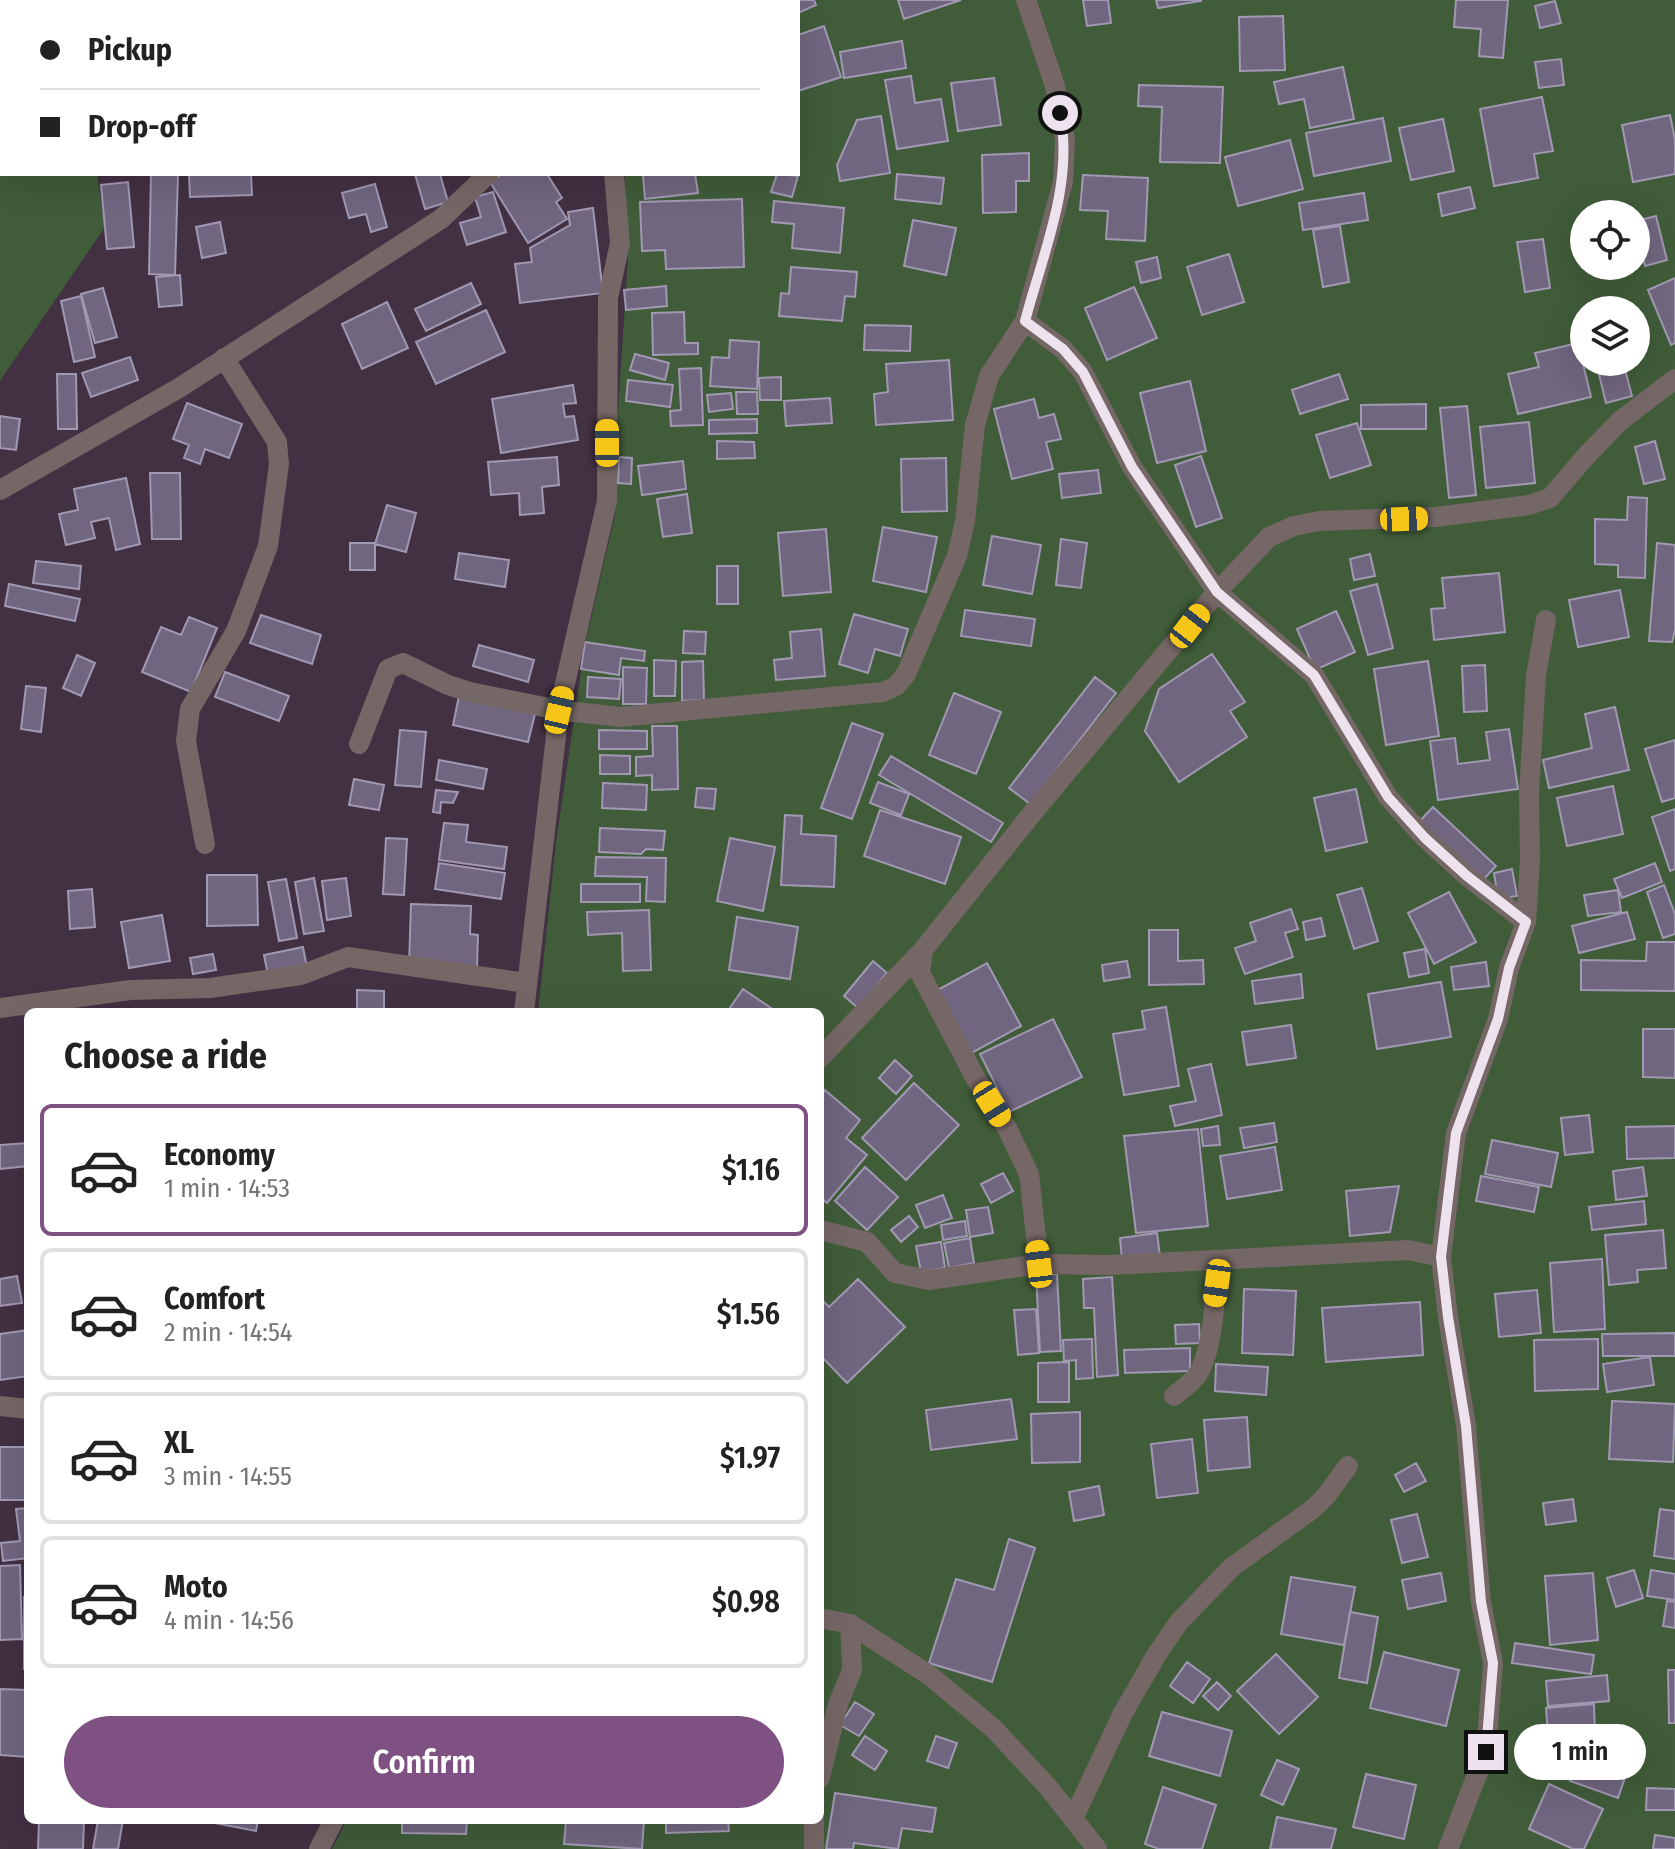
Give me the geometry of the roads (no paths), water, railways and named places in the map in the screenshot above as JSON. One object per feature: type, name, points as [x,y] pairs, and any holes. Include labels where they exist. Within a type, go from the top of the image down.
[{"type":"street","points":[[359,744],[381,681],[388,669],[403,663],[470,692],[559,710],[639,717],[883,692],[896,686],[906,674],[957,556],[965,521],[975,425],[989,376],[1025,321],[1063,182],[1065,140],[1055,86],[1026,0]]},
{"type":"street","points":[[0,490],[179,388],[441,219],[486,176]]},
{"type":"street","points":[[524,1008],[559,710],[607,501],[608,298],[620,243],[614,176]]},
{"type":"street","points":[[1025,321],[1063,349],[1083,372],[1132,467],[1217,592],[1314,675],[1388,797],[1416,828],[1467,876],[1526,922]]},
{"type":"street","points":[[205,844],[186,741],[190,709],[236,631],[268,546],[279,464],[277,442],[224,358]]},
{"type":"street","points":[[824,1054],[923,950],[1217,592],[1269,537],[1294,526],[1319,521],[1436,517],[1529,505],[1550,498],[1620,421],[1675,379]]},
{"type":"street","points":[[1448,1849],[1486,1752],[1493,1663],[1481,1602],[1466,1426],[1441,1257],[1456,1133],[1498,1019],[1509,968],[1526,922],[1536,675],[1546,620]]},
{"type":"street","points":[[923,950],[920,973],[976,1079],[1007,1128],[1029,1174],[1039,1264]]},
{"type":"street","points":[[0,1008],[130,990],[210,988],[301,975],[348,957],[526,983]]},
{"type":"street","points":[[824,1231],[867,1242],[895,1273],[929,1280],[1039,1264],[1110,1265],[1408,1250],[1441,1257]]},
{"type":"street","points":[[1174,1396],[1198,1374],[1209,1339],[1217,1283],[1214,1260]]},
{"type":"street","points":[[0,1406],[24,1409]]},
{"type":"street","points":[[1073,1819],[1123,1713],[1179,1622],[1232,1567],[1314,1508],[1348,1466]]},
{"type":"street","points":[[824,1619],[850,1624],[929,1675],[993,1728],[1097,1849]]},
{"type":"street","points":[[824,1762],[838,1704],[852,1670],[850,1624]]},
{"type":"street","points":[[319,1849],[332,1824]]},
{"type":"street","points":[[814,1824],[814,1849]]}]
